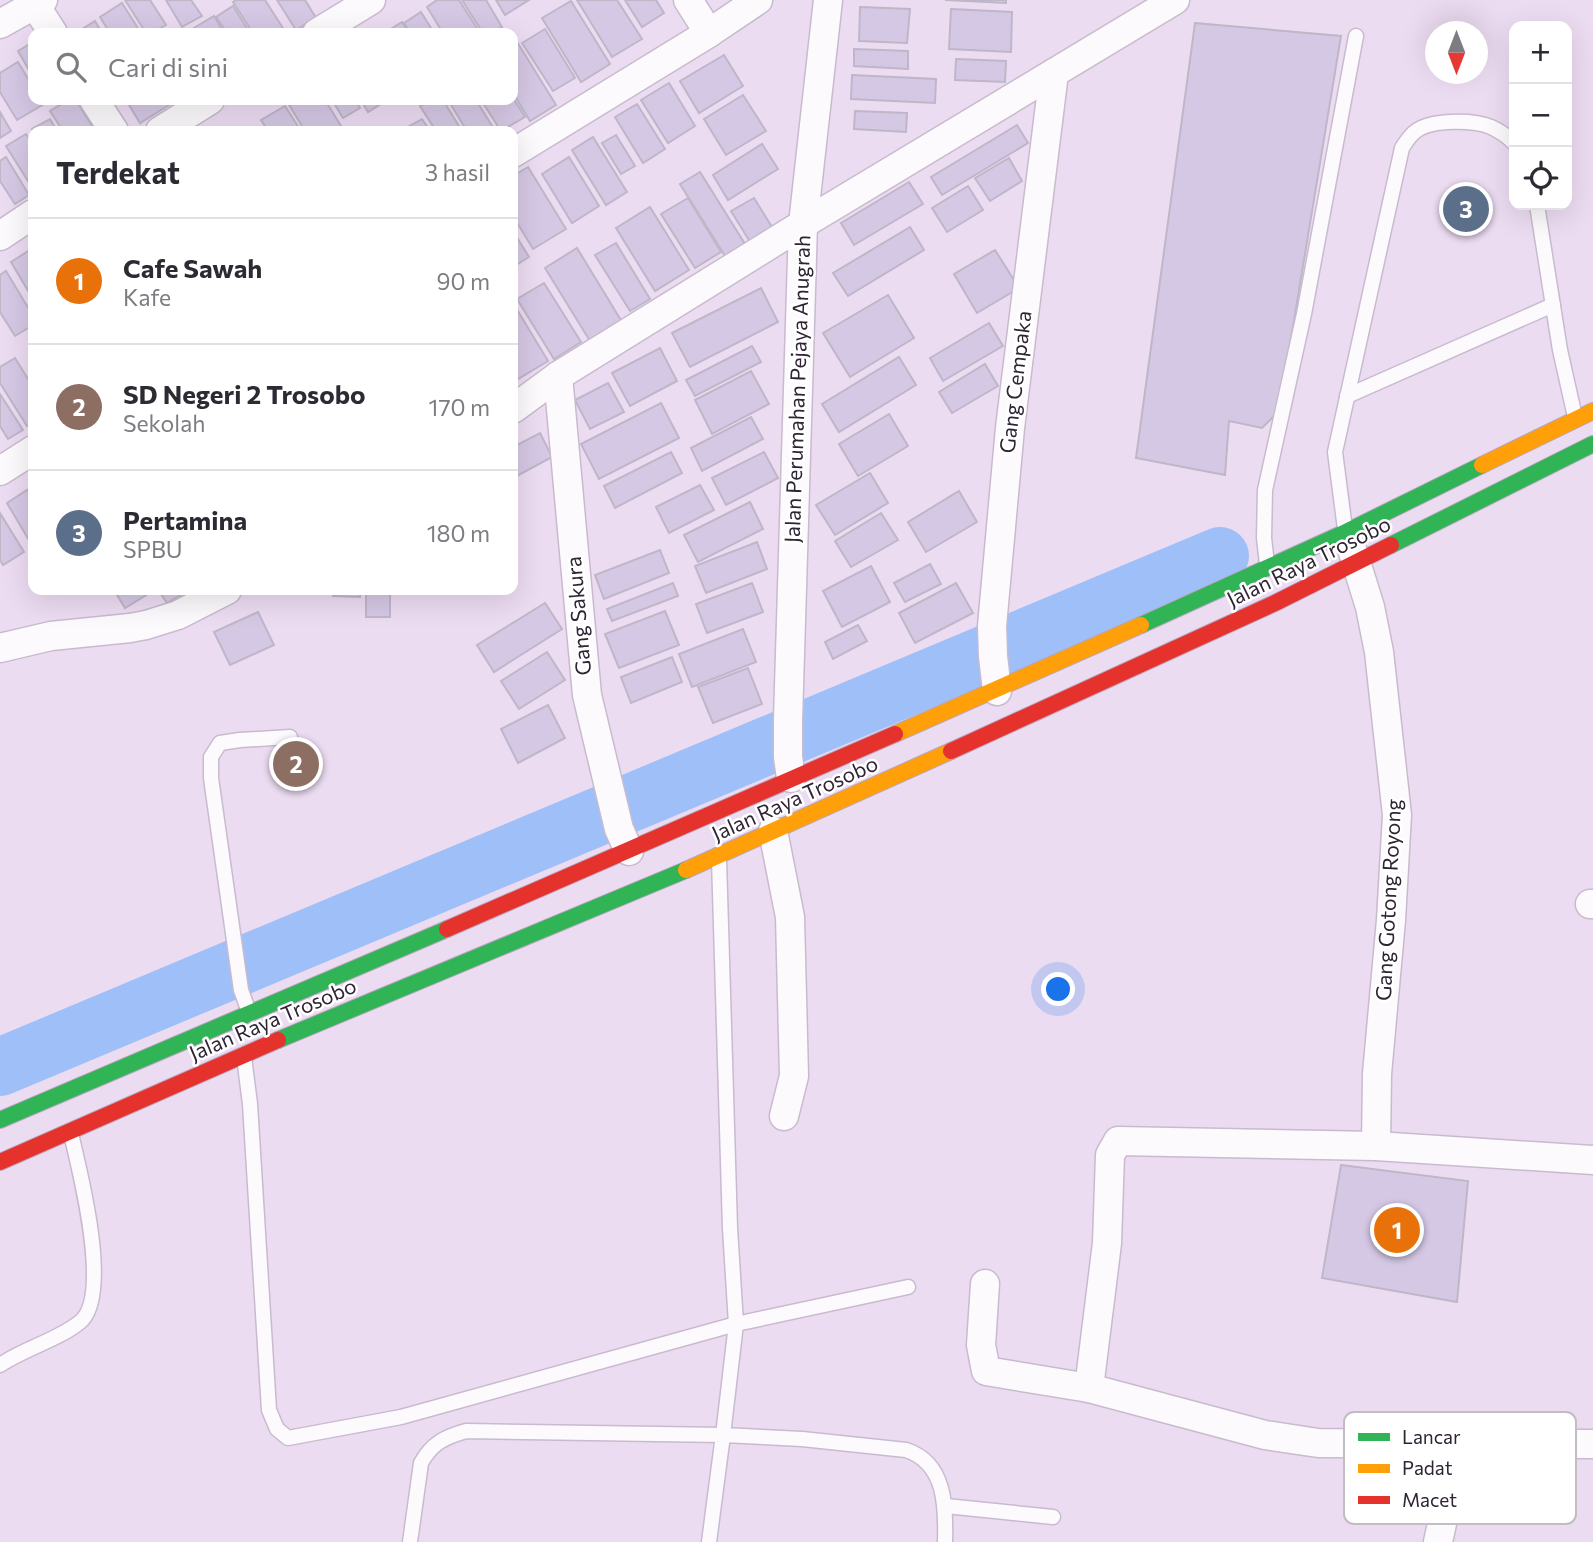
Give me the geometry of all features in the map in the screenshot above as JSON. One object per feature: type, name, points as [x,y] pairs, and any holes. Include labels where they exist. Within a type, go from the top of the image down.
[{"type":"highway","name":"Jalan Raya Trosobo","points":[[0,1162],[244,1054],[774,831],[1271,586],[1346,532],[1593,411]]},
{"type":"highway","name":"Jalan Raya Trosobo","points":[[0,1120],[250,1015],[624,840],[789,768],[996,685],[1271,586],[1356,564],[1588,447]]},
{"type":"street","points":[[325,28],[371,0]]},
{"type":"street","points":[[688,0],[709,33]]},
{"type":"street","points":[[518,150],[758,0]]},
{"type":"street","name":"Jalan Perumahan Pejaya Anugrah","points":[[789,768],[788,720],[803,224],[828,0]]},
{"type":"street","points":[[518,405],[558,376],[803,224],[1175,0]]},
{"type":"street","points":[[0,24],[39,3],[51,28]]},
{"type":"street","name":"Gang Cempaka","points":[[996,685],[992,630],[1010,428],[1054,74]]},
{"type":"street","points":[[97,105],[111,126]]},
{"type":"street","points":[[168,126],[202,105]]},
{"type":"street","points":[[0,236],[28,217]]},
{"type":"street","name":"Gang Sakura","points":[[558,376],[587,695],[609,793],[624,840]]},
{"type":"street","points":[[0,471],[28,453]]},
{"type":"street","name":"Gang Gotong Royong","points":[[1346,532],[1370,607],[1379,652],[1397,815],[1377,1074],[1376,1146]]},
{"type":"street","points":[[0,648],[51,636],[146,625],[178,615],[217,595]]},
{"type":"street","points":[[774,831],[790,917],[794,1076],[783,1116]]},
{"type":"street","points":[[1088,1388],[1107,1243],[1110,1155],[1118,1141],[1376,1146],[1593,1160]]},
{"type":"street","points":[[985,1284],[981,1346],[986,1371],[1088,1388],[1265,1435],[1318,1443],[1344,1443]]},
{"type":"street","points":[[1438,1542],[1442,1524]]},
{"type":"lane","points":[[1271,586],[1264,538],[1265,490],[1304,314],[1356,36]]},
{"type":"lane","points":[[1346,532],[1335,452],[1402,148],[1414,132],[1423,127],[1450,122],[1491,127],[1509,139]]},
{"type":"lane","points":[[1538,210],[1560,350],[1575,420],[1588,447]]},
{"type":"lane","points":[[1347,397],[1553,305]]},
{"type":"lane","points":[[250,1015],[241,990],[235,953],[211,778],[211,757],[220,743],[290,737]]},
{"type":"lane","points":[[709,1542],[736,1324],[730,1228],[719,856]]},
{"type":"lane","points":[[244,1054],[250,1104],[269,1410],[271,1420],[283,1436],[302,1437],[401,1417],[736,1324],[908,1287]]},
{"type":"lane","points":[[0,1365],[19,1352],[68,1330],[89,1313],[93,1303],[94,1268],[85,1191],[70,1131]]},
{"type":"lane","points":[[411,1542],[421,1463],[438,1441],[466,1432],[723,1435],[802,1439],[906,1450],[919,1454],[934,1470],[946,1506],[945,1542]]},
{"type":"lane","points":[[946,1506],[1052,1517]]},
{"type":"building","points":[[125,0],[150,0],[166,25],[161,28],[143,28]]},
{"type":"building","points":[[166,0],[191,0],[202,16],[182,27]]},
{"type":"building","points":[[265,0],[283,28],[250,28],[233,2]]},
{"type":"building","points":[[277,0],[305,0],[316,18],[295,28]]},
{"type":"building","points":[[437,0],[459,0],[477,28],[440,28],[427,7]]},
{"type":"building","points":[[462,0],[486,0],[502,27],[480,28]]},
{"type":"building","points":[[496,0],[529,0],[505,15]]},
{"type":"building","points":[[577,0],[617,0],[642,39],[612,57]]},
{"type":"building","points":[[625,0],[656,0],[664,13],[642,27]]},
{"type":"building","points":[[945,0],[1006,0],[1006,3]]},
{"type":"building","points":[[571,1],[610,64],[581,82],[542,18]]},
{"type":"building","points":[[122,3],[138,28],[107,28],[100,17]]},
{"type":"building","points":[[233,6],[247,28],[224,28],[216,17]]},
{"type":"building","points":[[860,7],[910,9],[907,43],[859,41]]},
{"type":"building","points":[[951,9],[1012,12],[1011,52],[949,49]]},
{"type":"building","points":[[421,12],[431,28],[407,28],[404,23]]},
{"type":"building","points":[[214,16],[221,28],[194,28]]},
{"type":"building","points":[[95,21],[99,28],[84,28]]},
{"type":"building","points":[[402,22],[406,28],[392,28]]},
{"type":"building","points":[[1195,23],[1341,36],[1279,411],[1262,428],[1229,421],[1225,475],[1136,458]]},
{"type":"building","points":[[545,29],[575,78],[553,91],[522,43]]},
{"type":"building","points":[[518,43],[556,105],[530,121],[518,101]]},
{"type":"building","points":[[28,45],[28,68],[18,51]]},
{"type":"building","points":[[854,49],[908,51],[908,69],[854,66]]},
{"type":"building","points":[[724,55],[743,86],[699,113],[680,81]]},
{"type":"building","points":[[956,59],[1006,61],[1005,82],[955,80]]},
{"type":"building","points":[[18,62],[28,79],[28,105],[42,105],[17,120],[0,92],[0,73]]},
{"type":"building","points":[[852,75],[936,79],[935,103],[851,99]]},
{"type":"building","points":[[669,83],[695,126],[668,143],[641,100]]},
{"type":"building","points":[[743,95],[766,131],[726,155],[704,119]]},
{"type":"building","points":[[637,104],[665,149],[643,163],[615,117]]},
{"type":"building","points":[[60,105],[79,105],[92,126],[60,126],[50,111]]},
{"type":"building","points":[[129,105],[169,105],[140,123]]},
{"type":"building","points":[[289,105],[328,105],[341,126],[302,126]]},
{"type":"building","points":[[335,105],[358,105],[360,108],[343,118]]},
{"type":"building","points":[[364,105],[379,105],[368,112]]},
{"type":"building","points":[[446,105],[459,126],[433,126],[420,106]]},
{"type":"building","points":[[451,105],[479,105],[492,126],[464,126]]},
{"type":"building","points":[[484,105],[517,105],[525,117],[510,126],[498,126]]},
{"type":"building","points":[[285,106],[298,126],[265,126],[261,120]]},
{"type":"building","points":[[855,111],[907,113],[906,132],[854,129]]},
{"type":"building","points":[[0,112],[11,131],[0,138]]},
{"type":"building","points":[[50,119],[54,126],[37,126]]},
{"type":"building","points":[[422,119],[427,126],[410,126]]},
{"type":"building","points":[[1017,125],[1028,143],[942,195],[931,177]]},
{"type":"building","points":[[26,134],[28,137],[28,181],[6,146]]},
{"type":"building","points":[[616,135],[635,166],[621,174],[602,143]]},
{"type":"building","points":[[593,137],[627,192],[606,205],[572,150]]},
{"type":"building","points":[[762,144],[778,169],[728,200],[713,175]]},
{"type":"building","points":[[6,157],[28,193],[15,204],[0,181],[0,161]]},
{"type":"building","points":[[569,157],[599,206],[572,223],[542,174]]},
{"type":"building","points":[[1009,158],[1022,181],[990,201],[975,178]]},
{"type":"building","points":[[528,167],[566,229],[533,249],[518,224],[518,173]]},
{"type":"building","points":[[700,172],[745,244],[725,256],[680,184]]},
{"type":"building","points":[[909,182],[923,204],[854,245],[841,223]]},
{"type":"building","points":[[968,186],[983,210],[947,232],[932,208]]},
{"type":"building","points":[[688,198],[721,252],[695,268],[661,214]]},
{"type":"building","points":[[754,198],[775,232],[752,245],[731,211]]},
{"type":"building","points":[[650,207],[689,270],[655,291],[616,228]]},
{"type":"building","points":[[910,227],[924,250],[848,296],[833,273]]},
{"type":"building","points":[[518,239],[529,257],[518,264]]},
{"type":"building","points":[[616,243],[650,299],[630,311],[595,255]]},
{"type":"building","points":[[577,248],[622,322],[590,341],[545,268]]},
{"type":"building","points":[[995,250],[1019,288],[977,313],[954,274]]},
{"type":"building","points":[[28,251],[28,291],[11,262]]},
{"type":"building","points":[[6,271],[28,308],[28,328],[15,336],[0,312],[0,275]]},
{"type":"building","points":[[544,283],[581,342],[554,359],[518,298]]},
{"type":"building","points":[[761,288],[778,322],[690,367],[672,333]]},
{"type":"building","points":[[888,295],[914,338],[850,377],[823,333]]},
{"type":"building","points":[[518,311],[548,361],[518,379]]},
{"type":"building","points":[[989,323],[1003,346],[943,381],[930,358]]},
{"type":"building","points":[[752,346],[761,362],[695,396],[686,380]]},
{"type":"building","points":[[660,348],[677,381],[630,406],[612,373]]},
{"type":"building","points":[[899,357],[916,385],[839,432],[822,404]]},
{"type":"building","points":[[15,358],[28,379],[27,426],[0,383],[0,367]]},
{"type":"building","points":[[985,364],[998,386],[952,413],[939,392]]},
{"type":"building","points":[[751,371],[769,404],[712,434],[695,400]]},
{"type":"building","points":[[608,383],[624,412],[590,429],[575,400]]},
{"type":"building","points":[[0,394],[23,430],[8,439],[0,426]]},
{"type":"building","points":[[661,403],[679,438],[599,479],[581,444]]},
{"type":"building","points":[[889,414],[908,446],[858,476],[839,444]]},
{"type":"building","points":[[751,417],[763,439],[702,471],[691,448]]},
{"type":"building","points":[[540,433],[552,457],[518,475],[518,444]]},
{"type":"building","points":[[671,452],[682,473],[615,508],[604,486]]},
{"type":"building","points":[[764,452],[778,478],[726,505],[712,478]]},
{"type":"building","points":[[870,473],[888,503],[835,535],[816,505]]},
{"type":"building","points":[[700,485],[714,510],[669,533],[656,507]]},
{"type":"building","points":[[27,490],[28,539],[7,503]]},
{"type":"building","points":[[959,491],[977,522],[926,552],[908,522]]},
{"type":"building","points":[[750,502],[763,529],[698,562],[684,535]]},
{"type":"building","points":[[0,513],[24,552],[3,565],[0,560]]},
{"type":"building","points":[[881,513],[898,540],[851,567],[835,541]]},
{"type":"building","points":[[757,542],[767,569],[706,593],[695,566]]},
{"type":"building","points":[[660,550],[669,573],[604,599],[595,575]]},
{"type":"building","points":[[930,564],[941,584],[905,602],[894,583]]},
{"type":"building","points":[[871,566],[890,602],[842,627],[823,591]]},
{"type":"building","points":[[673,583],[678,596],[612,621],[607,609]]},
{"type":"building","points":[[752,583],[763,612],[707,633],[696,604]]},
{"type":"building","points":[[956,583],[973,613],[915,643],[899,613]]},
{"type":"building","points":[[117,595],[146,595],[125,608]]},
{"type":"building","points":[[161,595],[181,595],[167,603]]},
{"type":"building","points":[[360,595],[360,597],[333,596]]},
{"type":"building","points":[[366,595],[390,595],[390,617],[366,617]]},
{"type":"building","points":[[545,603],[562,629],[494,672],[477,645]]},
{"type":"building","points":[[665,611],[679,645],[619,668],[605,634]]},
{"type":"building","points":[[258,612],[274,645],[230,665],[214,632]]},
{"type":"building","points":[[858,625],[867,641],[833,659],[825,642]]},
{"type":"building","points":[[743,629],[756,662],[692,687],[679,654]]},
{"type":"building","points":[[547,652],[565,680],[519,709],[501,681]]},
{"type":"building","points":[[672,657],[682,682],[631,703],[621,677]]},
{"type":"building","points":[[748,668],[762,704],[713,723],[698,687]]},
{"type":"building","points":[[548,705],[565,738],[518,763],[501,729]]},
{"type":"building","points":[[1341,1165],[1468,1181],[1457,1302],[1322,1278]]},
{"type":"waterway","points":[[0,1067],[1220,556]]},
{"type":"traffic: fast","points":[[1391,545],[1593,444]]},
{"type":"traffic: fast","points":[[1141,625],[1346,532],[1482,465]]},
{"type":"traffic: fast","points":[[278,1040],[686,870]]},
{"type":"traffic: fast","points":[[0,1120],[447,929]]},
{"type":"traffic: slow","points":[[1482,465],[1593,411]]},
{"type":"traffic: slow","points":[[895,734],[1141,625]]},
{"type":"traffic: slow","points":[[686,870],[951,751]]},
{"type":"traffic: jam","points":[[951,751],[1275,603],[1391,545]]},
{"type":"traffic: jam","points":[[447,929],[895,734]]},
{"type":"traffic: jam","points":[[0,1162],[278,1040]]},
{"type":"place","name":"Pertamina","points":[[1466,209]]},
{"type":"place","name":"SD Negeri 2 Trosobo","points":[[296,764]]},
{"type":"place","name":"Cafe Sawah","points":[[1397,1230]]}]
